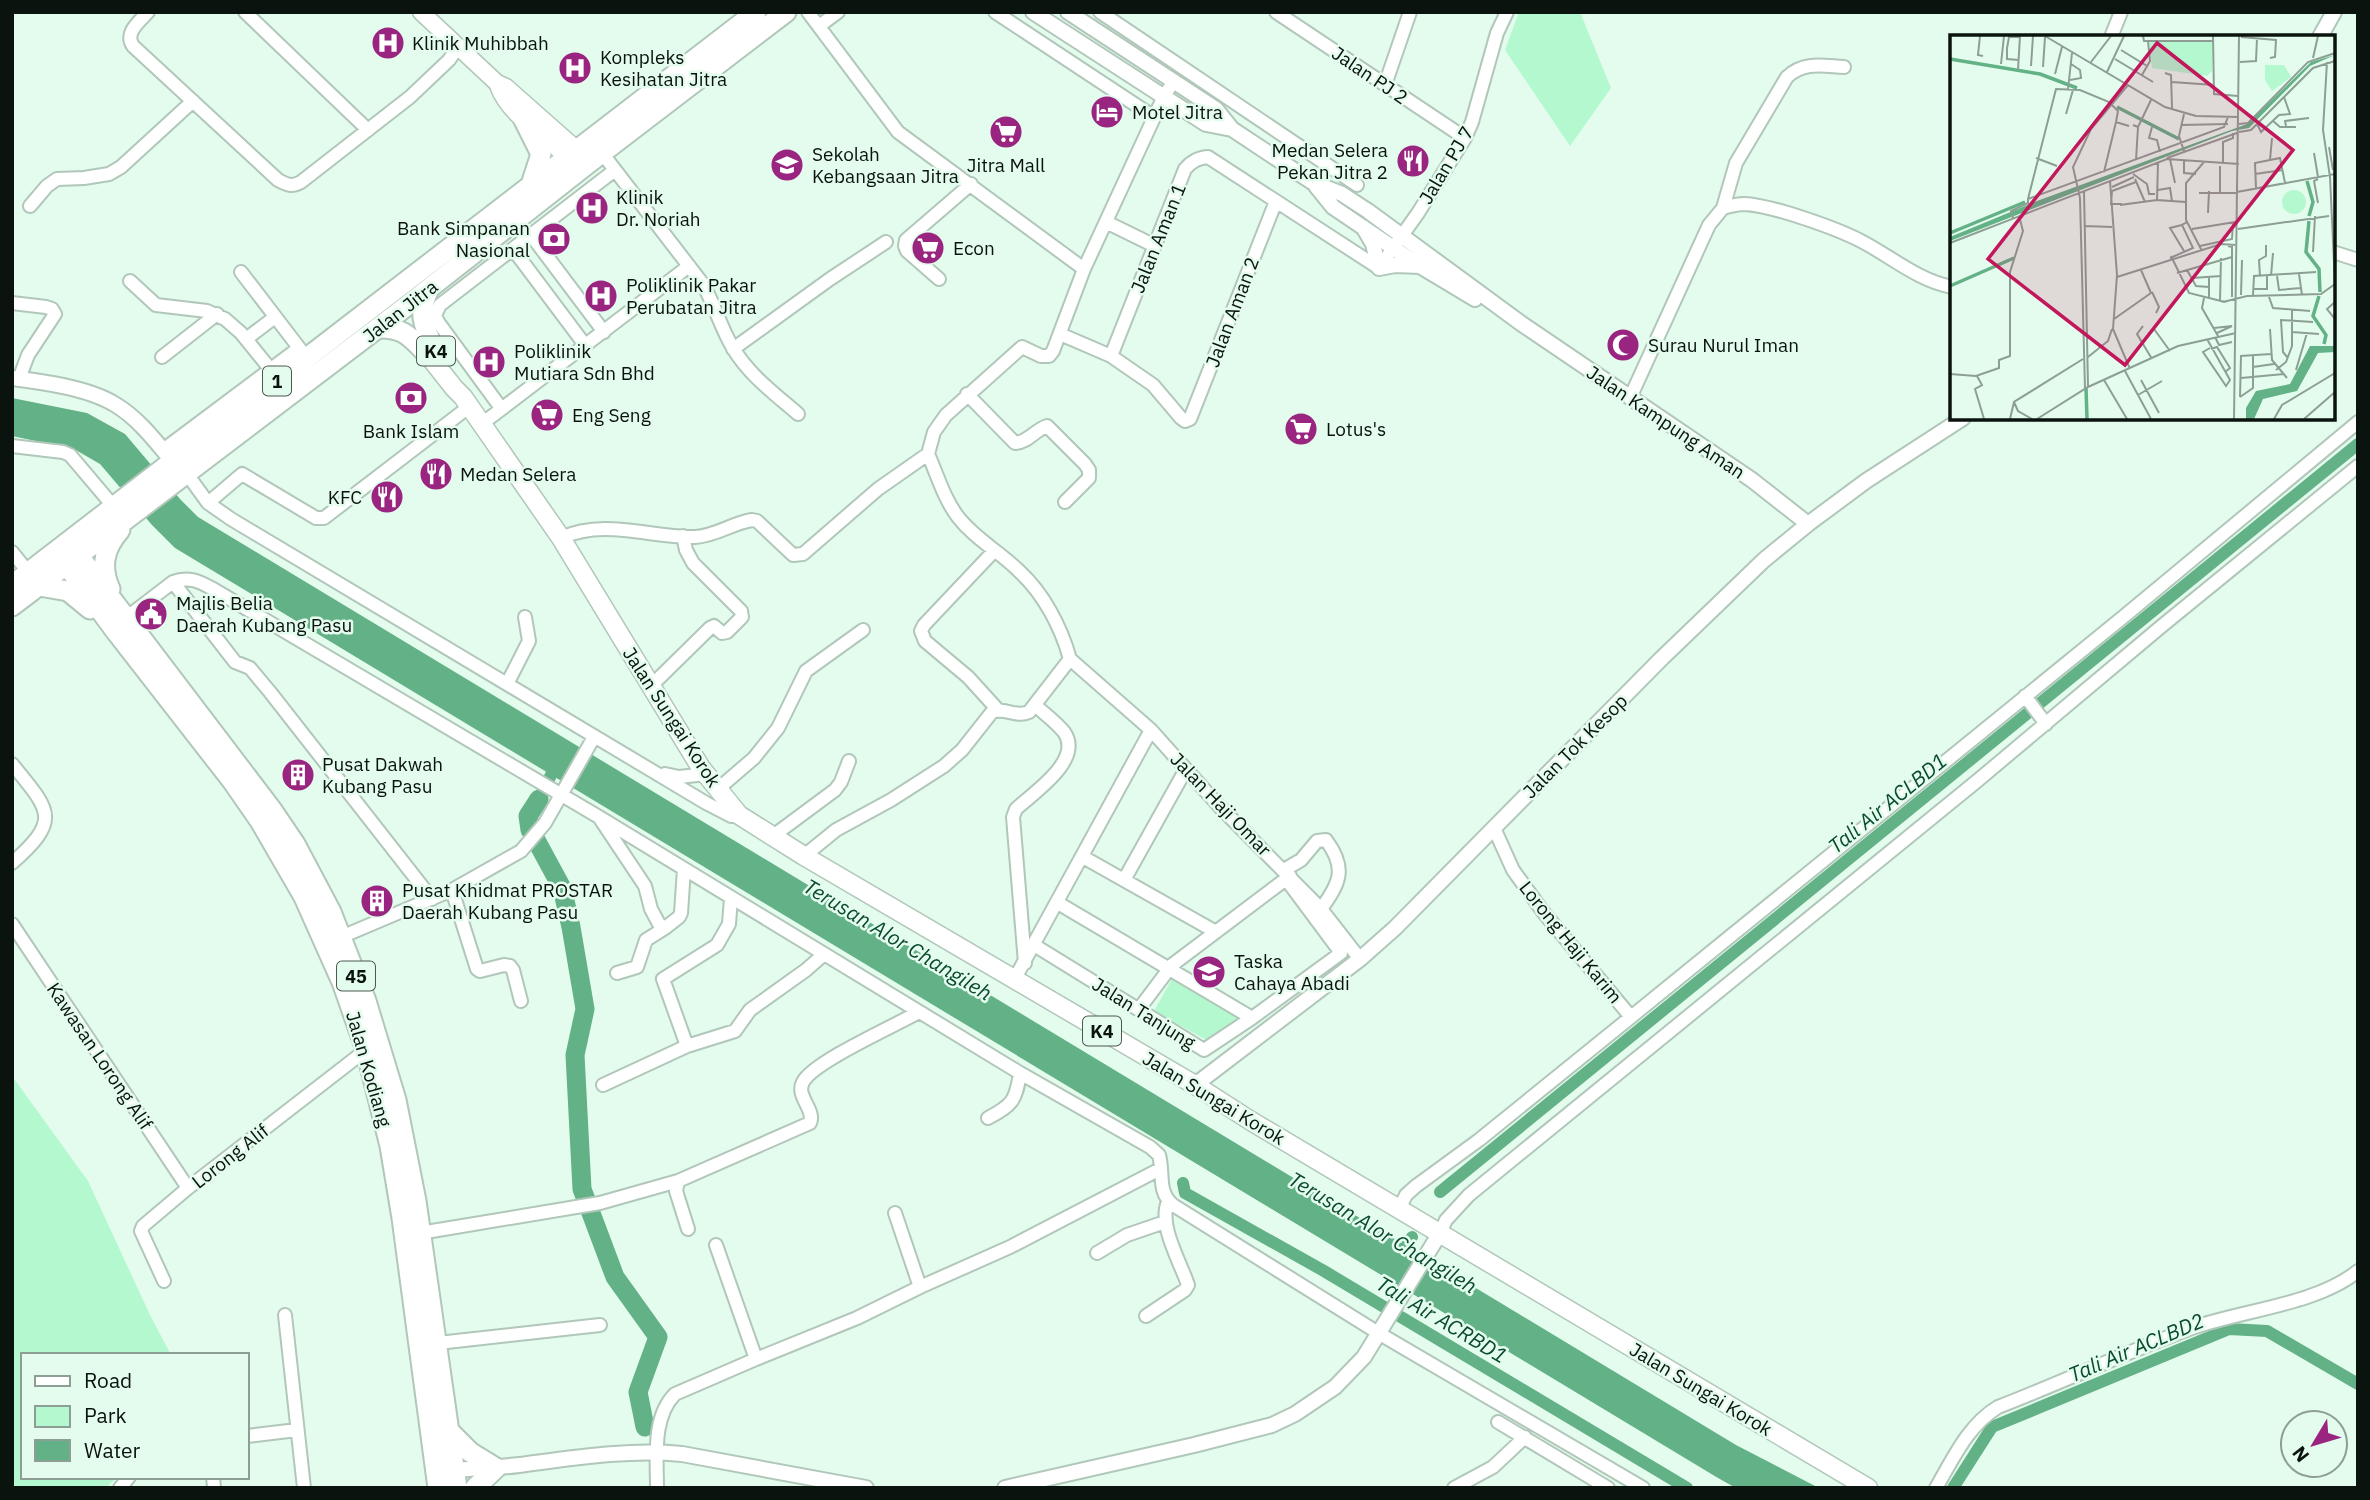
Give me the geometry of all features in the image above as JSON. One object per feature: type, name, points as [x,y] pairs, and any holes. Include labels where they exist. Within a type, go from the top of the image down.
[{"type":"highway","name":"Jalan Jitra","points":[[12,606],[34,579],[127,509],[274,375],[303,353],[394,303],[429,289],[756,12]]},
{"type":"highway","name":"Jalan Jitra","points":[[175,466],[377,328],[394,303],[530,186],[583,158],[786,12]]},
{"type":"highway","points":[[523,118],[541,154],[530,186]]},
{"type":"highway","points":[[429,289],[422,302],[422,314],[432,352]]},
{"type":"highway","points":[[377,328],[394,327],[432,352]]},
{"type":"highway","points":[[120,620],[104,573],[104,561],[107,547],[127,509]]},
{"type":"highway","name":"Jalan Kodiang","points":[[68,554],[272,810],[318,886],[341,937],[366,1001],[396,1100],[416,1200],[448,1430],[446,1479]]},
{"type":"highway","name":"Jalan Jitra","points":[[12,585],[34,579]]},
{"type":"highway","points":[[34,579],[68,591],[120,620]]},
{"type":"highway","name":"Jalan Kodiang","points":[[120,620],[279,850],[316,922],[342,982],[382,1106],[446,1479]]},
{"type":"highway","points":[[448,1430],[470,1452],[496,1468],[475,1488]]},
{"type":"main road","points":[[421,12],[496,83],[503,97],[523,118],[583,158]]},
{"type":"main road","points":[[496,83],[506,87],[583,158]]},
{"type":"main road","name":"Jalan Sungai Korok","points":[[394,303],[432,352],[454,388],[483,423],[561,538],[706,774],[739,814],[804,856],[1195,1085],[1399,1209],[1437,1238],[1868,1488]]},
{"type":"street","points":[[148,12],[130,34],[129,40],[278,180],[294,186],[431,78],[458,47]]},
{"type":"street","points":[[245,12],[368,130]]},
{"type":"street","points":[[808,12],[898,132],[1084,269]]},
{"type":"street","points":[[819,26],[838,12]]},
{"type":"street","points":[[995,12],[1154,117]]},
{"type":"street","name":"Jalan Kampung Aman","points":[[1033,12],[1206,124],[1232,129]]},
{"type":"street","name":"Jalan Kampung Aman","points":[[1068,12],[1216,109],[1232,129],[1312,182],[1342,194],[1398,240],[1762,487],[1808,524]]},
{"type":"street","points":[[1100,12],[1357,186]]},
{"type":"street","name":"Jalan PJ 2","points":[[1276,12],[1465,138]]},
{"type":"street","points":[[1385,85],[1410,12]]},
{"type":"street","name":"Jalan PJ 7","points":[[1379,268],[1465,138],[1497,33],[1507,12]]},
{"type":"street","points":[[2112,35],[2120,12]]},
{"type":"street","points":[[2321,35],[2334,12]]},
{"type":"street","points":[[1630,398],[1709,225],[1723,208],[1736,163],[1787,77],[1809,65],[1844,67]]},
{"type":"street","points":[[561,538],[575,532],[605,528],[683,536],[712,534],[752,520],[757,521],[793,555],[800,555],[878,489],[928,453],[934,432],[946,415],[1022,347],[1041,356],[1049,356],[1084,269],[1164,96],[1174,82]]},
{"type":"street","points":[[30,206],[47,186],[57,179],[109,174],[121,167],[193,101]]},
{"type":"street","points":[[583,158],[615,170],[710,296],[716,316],[733,349],[750,372],[798,414]]},
{"type":"street","name":"Jalan Aman 1","points":[[1111,356],[1185,169],[1195,160],[1208,158],[1379,268]]},
{"type":"street","points":[[502,408],[435,315],[440,305],[615,170]]},
{"type":"street","name":"Jalan Kampung Aman","points":[[1312,182],[1334,207],[1360,223],[1398,240],[1420,266],[1522,324]]},
{"type":"street","points":[[939,279],[907,251],[906,240],[971,184]]},
{"type":"street","name":"Jalan Aman 2","points":[[1111,356],[1153,385],[1185,421],[1191,419],[1276,201]]},
{"type":"street","points":[[1723,208],[1742,204],[1760,206],[1820,224],[1860,240],[1925,279],[1950,286]]},
{"type":"street","points":[[1106,222],[1155,246]]},
{"type":"street","points":[[1360,223],[1373,244],[1379,268],[1420,266]]},
{"type":"street","points":[[531,235],[604,332]]},
{"type":"street","points":[[733,349],[886,242]]},
{"type":"street","points":[[513,249],[586,345]]},
{"type":"street","points":[[2335,253],[2358,260]]},
{"type":"street","points":[[483,423],[689,266]]},
{"type":"street","points":[[241,272],[303,353]]},
{"type":"street","points":[[130,281],[156,305],[217,314],[236,329],[274,375]]},
{"type":"street","points":[[12,303],[46,307],[52,309],[55,314],[16,379],[99,396],[131,416],[208,503],[231,519],[507,684],[591,742],[654,771],[724,813],[731,816],[739,814]]},
{"type":"street","points":[[162,357],[217,314]]},
{"type":"street","points":[[246,340],[275,317]]},
{"type":"street","points":[[1060,334],[1111,356]]},
{"type":"street","points":[[967,394],[1015,443],[1021,443],[1046,426],[1086,464],[1089,478],[1065,502]]},
{"type":"street","points":[[208,503],[242,474],[316,518],[324,518],[466,402]]},
{"type":"street","name":"Jalan Tok Kesop","points":[[1195,1085],[1360,959],[1395,928],[1718,602],[1808,524],[1866,481],[1960,420]]},
{"type":"street","points":[[1005,1488],[1272,1425],[1295,1414],[1335,1387],[1364,1357],[1456,1208],[1478,1187],[2036,711],[2358,422]]},
{"type":"street","points":[[12,446],[70,455],[127,509]]},
{"type":"street","points":[[804,856],[836,830],[891,800],[944,766],[962,750],[992,712],[998,710],[1022,716],[1036,706],[1070,659],[1060,631],[1039,593],[1019,570],[993,551],[958,517],[949,503],[928,453]]},
{"type":"street","points":[[1399,1209],[1406,1195],[1416,1186],[1479,1140],[1631,1017],[2036,711],[2162,625],[2358,466]]},
{"type":"street","points":[[652,686],[710,628],[714,626],[727,632],[742,617],[741,611],[689,557],[683,536]]},
{"type":"street","points":[[993,551],[921,631],[925,641],[968,677],[998,710]]},
{"type":"street","points":[[12,552],[34,579]]},
{"type":"street","points":[[120,620],[173,582],[188,579],[199,582],[535,780],[559,791],[823,955],[1156,1151],[1160,1161],[1162,1187],[1168,1202],[1383,1329],[1641,1487]]},
{"type":"street","points":[[173,582],[235,662],[250,668],[432,899]]},
{"type":"street","points":[[507,684],[529,641],[525,617]]},
{"type":"street","points":[[718,789],[754,758],[778,728],[806,671],[863,630]]},
{"type":"street","name":"Jalan Haji Omar","points":[[1070,659],[1151,730],[1321,909],[1360,959]]},
{"type":"street","points":[[1025,963],[1013,817],[1016,809],[1063,765],[1068,746],[1064,731],[1036,706]]},
{"type":"street","points":[[1014,980],[1151,730]]},
{"type":"street","points":[[341,937],[452,890],[521,851],[545,823],[559,791],[591,742]]},
{"type":"street","points":[[773,836],[835,790],[849,761]]},
{"type":"street","points":[[12,764],[42,804],[46,820],[40,836],[12,863]]},
{"type":"street","points":[[1124,880],[1186,769]]},
{"type":"street","points":[[654,771],[679,777],[706,774]]},
{"type":"street","points":[[599,817],[645,886],[651,909],[659,924],[665,928]]},
{"type":"street","name":"Lorong Haji Karim","points":[[1494,828],[1513,870],[1544,913],[1631,1017]]},
{"type":"street","points":[[1139,1009],[1167,969],[1287,875],[1317,841],[1326,840],[1340,867],[1335,887],[1321,909]]},
{"type":"street","points":[[1083,857],[1216,932]]},
{"type":"street","points":[[617,973],[636,969],[645,943],[679,917],[684,869]]},
{"type":"street","points":[[1058,903],[1252,1018],[1341,953],[1287,875]]},
{"type":"street","points":[[452,890],[477,969],[480,971],[510,966],[521,1001]]},
{"type":"street","points":[[687,1046],[663,979],[717,945],[729,925],[731,898]]},
{"type":"street","name":"Kawasan Lorong Alif","points":[[12,923],[188,1188]]},
{"type":"street","name":"Jalan Tanjung","points":[[1034,945],[1204,1050],[1252,1018]]},
{"type":"street","points":[[603,1085],[687,1046],[735,1031],[750,1010],[806,971],[823,955]]},
{"type":"street","points":[[420,1233],[600,1203],[678,1181],[810,1123],[811,1115],[801,1090],[807,1077],[831,1059],[919,1012]]},
{"type":"street","name":"Lorong Alif","points":[[164,1281],[141,1231],[143,1226],[366,1050]]},
{"type":"street","points":[[988,1118],[1008,1107],[1017,1095],[1020,1073]]},
{"type":"street","points":[[657,1488],[657,1452],[663,1410],[675,1394],[857,1318],[1010,1247],[1160,1170]]},
{"type":"street","points":[[678,1181],[676,1191],[688,1229]]},
{"type":"street","points":[[1146,1316],[1185,1290],[1188,1285],[1165,1222],[1168,1202]]},
{"type":"street","points":[[895,1213],[920,1287]]},
{"type":"street","points":[[1097,1253],[1127,1235],[1165,1222]]},
{"type":"street","points":[[716,1245],[757,1359]]},
{"type":"street","points":[[1936,1488],[1974,1427],[1987,1414],[1998,1408],[2193,1328],[2269,1308],[2329,1288],[2358,1271]]},
{"type":"street","points":[[285,1315],[304,1488]]},
{"type":"street","points":[[438,1343],[600,1325]]},
{"type":"street","points":[[1498,1422],[1608,1488]]},
{"type":"street","points":[[248,1436],[297,1430]]},
{"type":"street","points":[[1454,1488],[1493,1467],[1525,1437]]},
{"type":"street","points":[[446,1479],[496,1468],[632,1451],[682,1454],[866,1488]]},
{"type":"green space","points":[[1519,12],[1580,12],[1611,88],[1570,146],[1505,50]]},
{"type":"green space","points":[[1173,977],[1247,1019],[1210,1042],[1154,1011]]},
{"type":"green space","points":[[12,1076],[88,1181],[170,1353],[21,1353],[21,1479],[115,1479],[106,1488],[12,1488]]},
{"type":"water","name":"Terusan Alor Changileh","points":[[12,398],[87,413],[125,434],[198,517],[1736,1445],[1819,1488],[1736,1488],[1718,1478],[175,548],[100,464],[74,449],[12,436]]},
{"type":"waterway","name":"Tali Air ACLBD1","points":[[1440,1192],[2358,444]]},
{"type":"waterway","points":[[539,799],[558,761]]},
{"type":"waterway","points":[[530,830],[528,816],[539,799]]},
{"type":"waterway","points":[[536,840],[562,888],[585,1009],[575,1055],[582,1189],[615,1277],[658,1337],[638,1392],[645,1427]]},
{"type":"waterway","name":"Tali Air ACRBD1","points":[[1183,1183],[1185,1193],[1324,1271],[1687,1488]]},
{"type":"waterway","name":"Tali Air ACLBD1","points":[[1398,1259],[1412,1237]]},
{"type":"waterway","name":"Tali Air ACLBD2","points":[[1953,1488],[1992,1427],[2229,1329],[2267,1331],[2358,1384]]},
{"type":"place","name":"Klinik Muhibbah","points":[[388,43]]},
{"type":"place","name":"Kompleks Kesihatan Jitra","points":[[575,68]]},
{"type":"place","name":"Motel Jitra","points":[[1107,112]]},
{"type":"place","name":"Jitra Mall","points":[[1006,132]]},
{"type":"place","name":"Medan Selera Pekan Jitra 2","points":[[1413,161]]},
{"type":"place","name":"Sekolah Kebangsaan Jitra","points":[[787,165]]},
{"type":"place","name":"Klinik Dr. Noriah","points":[[592,208]]},
{"type":"place","name":"Bank Simpanan Nasional","points":[[554,239]]},
{"type":"place","name":"Econ","points":[[928,248]]},
{"type":"place","name":"Poliklinik Pakar Perubatan Jitra","points":[[601,296]]},
{"type":"place","name":"Surau Nurul Iman","points":[[1623,345]]},
{"type":"place","name":"Poliklinik Mutiara Sdn Bhd","points":[[489,362]]},
{"type":"place","name":"Bank Islam","points":[[411,398]]},
{"type":"place","name":"Eng Seng","points":[[547,415]]},
{"type":"place","name":"Lotus's","points":[[1301,429]]},
{"type":"place","name":"Medan Selera","points":[[436,474]]},
{"type":"place","name":"KFC","points":[[387,497]]},
{"type":"place","name":"Majlis Belia Daerah Kubang Pasu","points":[[151,614]]},
{"type":"place","name":"Pusat Dakwah Kubang Pasu","points":[[298,775]]},
{"type":"place","name":"Pusat Khidmat PROSTAR Daerah Kubang Pasu","points":[[377,901]]},
{"type":"place","name":"Taska Cahaya Abadi","points":[[1209,972]]}]
